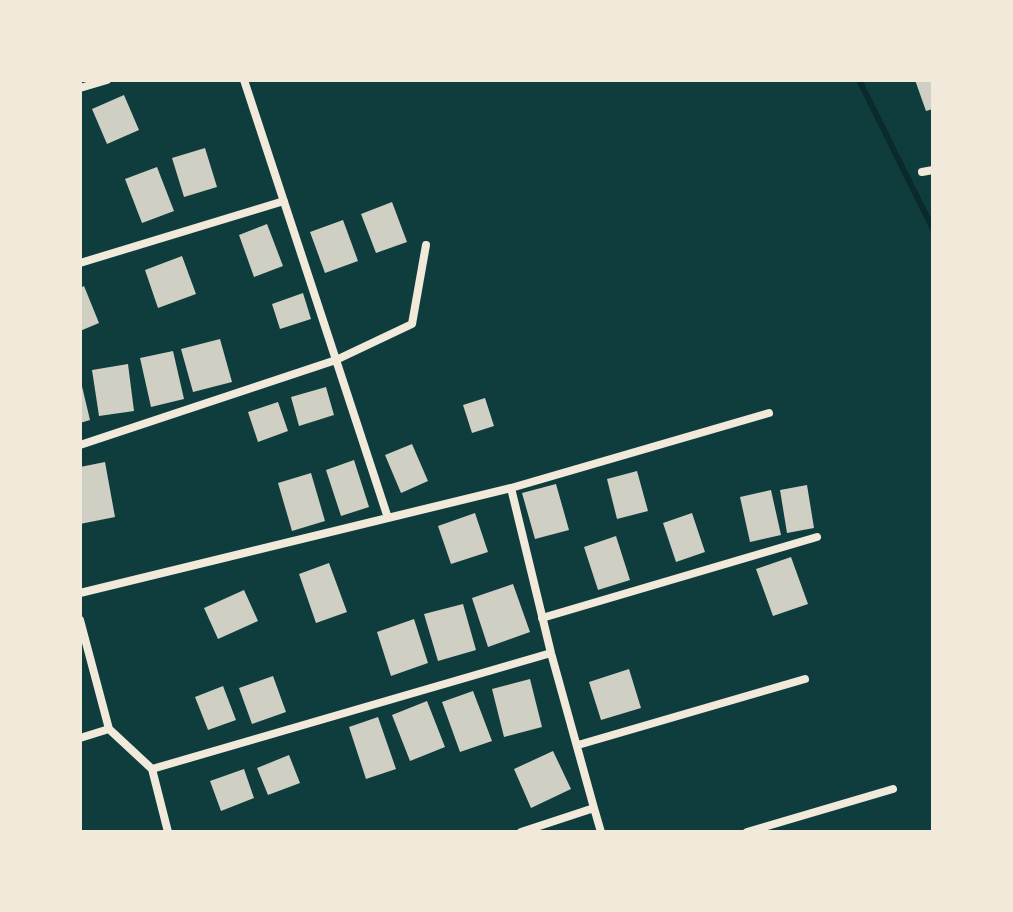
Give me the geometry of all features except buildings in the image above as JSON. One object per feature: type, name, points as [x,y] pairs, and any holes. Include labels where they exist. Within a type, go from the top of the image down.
[{"type":"street","points":[[80,88],[107,80]]},
{"type":"street","points":[[244,80],[388,518]]},
{"type":"street","points":[[922,172],[933,170]]},
{"type":"street","points":[[80,263],[284,201]]},
{"type":"street","points":[[80,445],[336,360],[412,324],[426,245]]},
{"type":"street","points":[[80,593],[511,488],[769,413]]},
{"type":"street","points":[[511,488],[551,653],[601,832]]},
{"type":"street","points":[[542,618],[817,537]]},
{"type":"street","points":[[80,620],[109,729],[152,769],[168,832]]},
{"type":"street","points":[[152,769],[551,653]]},
{"type":"street","points":[[578,745],[805,679]]},
{"type":"street","points":[[80,738],[109,729]]},
{"type":"street","points":[[747,832],[893,789]]},
{"type":"street","points":[[521,832],[594,808]]},
{"type":"waterway","points":[[859,80],[933,229]]}]
